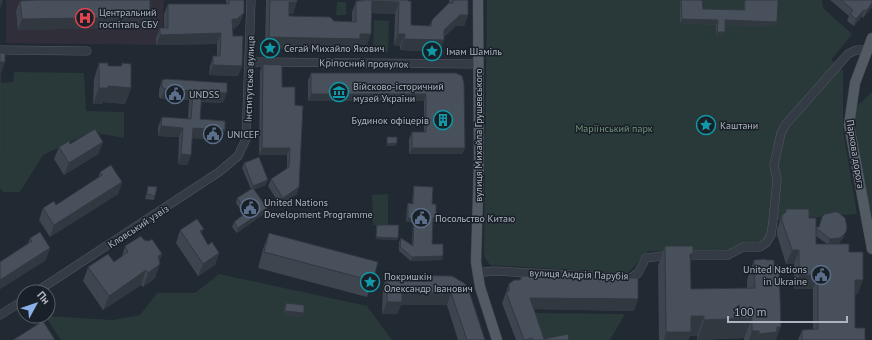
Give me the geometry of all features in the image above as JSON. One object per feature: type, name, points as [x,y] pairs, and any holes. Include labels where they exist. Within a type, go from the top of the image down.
[{"type":"main road","name":"вулиця Михайла Грушевського","points":[[478,0],[479,162],[476,262],[477,273],[497,340]]},
{"type":"main road","name":"Паркова дорога","points":[[872,38],[855,83],[850,108],[849,125],[872,250]]},
{"type":"street","name":"Інститутська вулиця","points":[[238,156],[246,138],[250,62],[251,0]]},
{"type":"street","points":[[0,50],[87,51]]},
{"type":"street","name":"вулиця Андрія Парубія","points":[[477,273],[493,271],[631,278],[638,273],[646,258],[656,256],[728,255],[743,247],[760,247],[771,235],[777,180],[774,166],[782,133],[786,124],[848,54],[856,50],[867,50]]},
{"type":"street","name":"Кріпосний провулок","points":[[250,62],[478,64]]},
{"type":"street","name":"Кловський узвіз","points":[[48,284],[204,182],[238,156]]},
{"type":"street","points":[[0,315],[16,305]]},
{"type":"shaded area","name":"Центральний госпіталь СБУ","points":[[6,0],[164,0],[162,45],[6,43]]},
{"type":"green space","name":"Маріїнський парк","points":[[487,0],[822,0],[823,8],[852,34],[831,60],[843,70],[843,130],[857,214],[770,221],[766,237],[761,242],[745,242],[727,250],[649,251],[627,273],[490,265],[484,256]]},
{"type":"green space","points":[[337,2],[346,2],[346,15],[336,15]]},
{"type":"green space","points":[[374,20],[389,21],[388,52],[373,52]]},
{"type":"green space","points":[[14,72],[84,73],[86,111],[124,112],[124,138],[91,132],[43,155],[20,192],[3,192],[0,188],[0,83],[13,82]]},
{"type":"green space","points":[[872,92],[872,219],[860,163],[856,135],[856,107]]},
{"type":"green space","points":[[388,194],[388,225],[373,225],[372,195]]},
{"type":"green space","points":[[219,274],[367,306],[392,340],[61,340],[50,324],[56,324],[56,317],[113,320],[140,315],[157,293],[195,293]]},
{"type":"green space","points":[[532,313],[625,314],[610,340],[541,340]]},
{"type":"building","points":[[150,0],[150,17],[22,19],[20,1]]},
{"type":"building","points":[[229,0],[244,0],[244,13],[237,19],[232,19],[233,36],[243,36],[242,66],[213,65],[213,56],[220,56],[221,33],[160,35],[160,28],[168,28],[168,4],[229,4]]},
{"type":"building","points":[[270,0],[297,0],[297,2],[289,2],[289,16],[330,17],[334,21],[356,22],[356,1],[363,0],[411,1],[411,25],[431,26],[432,20],[449,3],[453,3],[454,0],[468,0],[468,15],[460,15],[444,30],[444,40],[404,39],[405,34],[398,34],[399,2],[372,1],[371,34],[360,34],[360,39],[269,37]]},
{"type":"building","points":[[681,0],[702,0],[703,9],[745,10],[745,0],[778,0],[777,22],[725,20],[725,32],[717,32],[718,20],[682,19]]},
{"type":"building","points":[[841,0],[872,0],[872,3],[866,11],[864,10],[856,19],[850,14],[853,10]]},
{"type":"building","points":[[0,53],[5,53],[5,62],[0,62]]},
{"type":"building","points":[[99,63],[108,63],[108,66],[122,66],[122,63],[131,64],[131,88],[108,86],[108,88],[99,88]]},
{"type":"building","points":[[263,64],[282,65],[282,87],[295,87],[295,105],[303,106],[299,187],[283,198],[271,179],[289,167],[290,148],[262,148]]},
{"type":"building","name":"Будинок офіцерів","points":[[311,73],[456,73],[462,76],[464,83],[465,148],[412,148],[412,132],[426,132],[426,94],[311,94]]},
{"type":"building","points":[[162,80],[227,83],[227,93],[202,92],[200,119],[225,121],[225,130],[193,128],[191,155],[181,154],[183,128],[161,126],[162,117],[191,119],[193,91],[165,89],[162,87]]},
{"type":"building","points":[[95,129],[103,142],[69,163],[59,147],[69,141],[70,144]]},
{"type":"building","points":[[387,137],[397,137],[397,143],[387,144]]},
{"type":"building","points":[[259,157],[268,180],[253,186],[244,163]]},
{"type":"building","points":[[111,165],[122,182],[54,225],[43,208],[54,201],[56,205],[102,175],[100,172]]},
{"type":"building","points":[[148,186],[157,187],[155,196],[147,194]]},
{"type":"building","points":[[414,186],[433,187],[432,204],[436,204],[436,218],[433,218],[432,244],[443,244],[443,256],[412,257],[400,247],[401,238],[413,246],[414,218],[408,218],[408,203],[413,204]]},
{"type":"building","points":[[253,188],[267,208],[238,228],[234,222],[247,212],[237,198]]},
{"type":"building","points":[[786,209],[809,209],[809,218],[816,218],[816,244],[849,244],[849,252],[863,252],[863,280],[855,280],[855,328],[865,328],[865,340],[802,340],[802,330],[818,329],[818,275],[799,275],[799,250],[792,250],[782,221],[782,215],[786,212]]},
{"type":"building","points":[[838,212],[845,218],[847,227],[846,232],[840,238],[830,239],[816,227],[819,227],[822,217],[825,214]]},
{"type":"building","points":[[197,219],[204,229],[200,231],[208,245],[212,242],[219,253],[203,264],[180,230]]},
{"type":"building","points":[[377,225],[399,225],[398,238],[376,237]]},
{"type":"building","points":[[40,232],[50,248],[0,280],[0,262],[32,241],[30,238]]},
{"type":"building","points":[[269,233],[378,262],[373,281],[264,252]]},
{"type":"building","points":[[141,236],[144,240],[149,241],[152,239],[162,254],[158,256],[160,264],[148,273],[146,270],[109,296],[88,267],[108,254],[114,262],[128,252],[125,246]]},
{"type":"building","points":[[665,246],[693,246],[693,254],[690,254],[691,289],[755,288],[754,260],[774,260],[774,265],[779,265],[781,327],[777,327],[777,332],[759,334],[759,331],[752,331],[752,318],[704,320],[704,316],[691,316],[691,332],[666,332]]},
{"type":"building","points":[[387,275],[452,276],[464,283],[468,288],[485,340],[467,340],[451,293],[402,293],[402,302],[387,302]]},
{"type":"building","points":[[521,276],[638,278],[638,299],[530,298],[544,339],[568,334],[569,340],[533,340],[532,338],[524,340],[506,292],[509,291],[509,284],[514,280],[521,280]]},
{"type":"building","points":[[286,303],[304,305],[304,313],[285,311]]},
{"type":"building","points":[[38,324],[45,324],[55,340],[13,340]]},
{"type":"place","name":"Центральний госпіталь СБУ","points":[[85,18]]},
{"type":"place","name":"Сегай Михайло Якович","points":[[270,48]]},
{"type":"place","name":"Імам Шаміль","points":[[432,51]]},
{"type":"place","name":"Війсково-історичний музей України","points":[[339,92]]},
{"type":"place","name":"UNDSS","points":[[175,94]]},
{"type":"place","name":"Будинок офіцерів","points":[[443,120]]},
{"type":"place","name":"Каштани","points":[[706,125]]},
{"type":"place","name":"UNICEF","points":[[213,134]]},
{"type":"place","name":"United Nations Development Programme","points":[[250,208]]},
{"type":"place","name":"Посольство Китаю","points":[[421,218]]},
{"type":"place","name":"United Nations in Ukraine","points":[[821,275]]},
{"type":"place","name":"Покришкін Олександр Іванович","points":[[370,282]]}]
